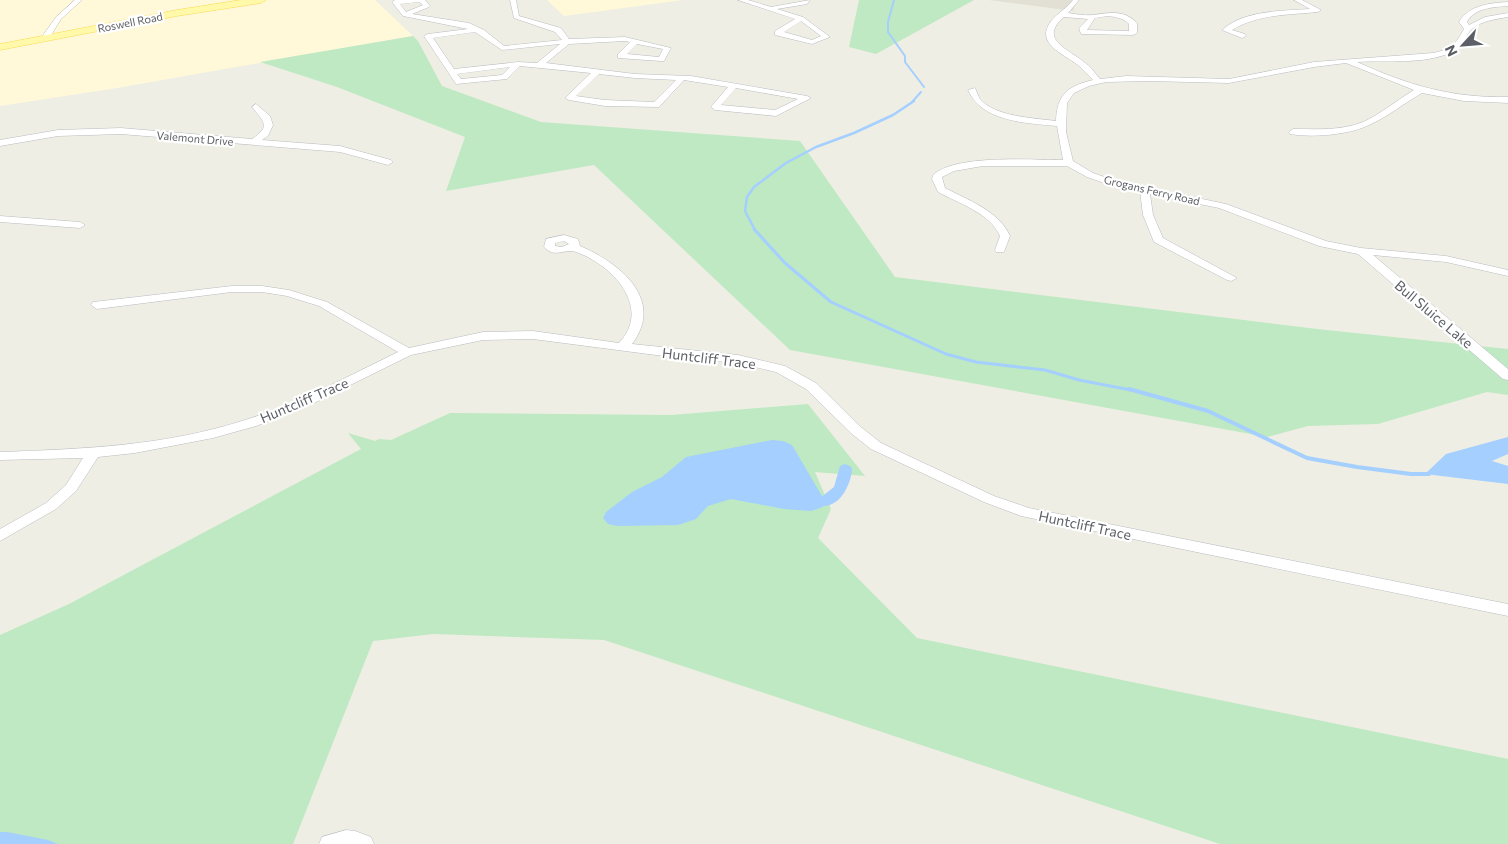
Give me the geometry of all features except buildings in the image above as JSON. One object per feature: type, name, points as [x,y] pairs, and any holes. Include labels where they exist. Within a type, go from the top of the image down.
[{"type":"main road","name":"Roswell Road","points":[[0,47],[177,13],[260,0]]},
{"type":"street","points":[[46,38],[58,18],[79,0]]},
{"type":"street","points":[[417,0],[396,2],[405,15],[453,22],[476,30],[504,48],[539,43],[626,39],[667,48],[661,60],[621,56],[634,41]]},
{"type":"street","points":[[405,15],[427,6],[421,0]]},
{"type":"street","points":[[514,0],[516,17],[558,30],[567,42]]},
{"type":"street","points":[[741,0],[801,18],[826,37],[812,42],[778,33],[801,18]]},
{"type":"street","points":[[766,8],[805,3],[806,0]]},
{"type":"street","points":[[1076,0],[1064,15],[1054,22],[1051,30],[1056,48],[1081,64],[1098,81]]},
{"type":"street","points":[[1242,36],[1226,30],[1236,23],[1255,17],[1318,10],[1297,0]]},
{"type":"street","points":[[1468,29],[1463,22],[1466,16],[1481,8],[1497,5],[1508,6]]},
{"type":"street","points":[[1064,15],[1094,18],[1101,14],[1124,16],[1133,23],[1134,33],[1082,31],[1094,18]]},
{"type":"street","points":[[1000,250],[1005,236],[1002,226],[992,218],[941,190],[937,179],[938,175],[953,169],[988,164],[1069,163],[1065,153],[1061,124],[1061,103],[1065,95],[1079,87],[1098,81],[1131,79],[1229,81],[1264,76],[1313,64],[1439,54],[1459,44],[1464,39],[1468,29],[1486,19],[1508,15]]},
{"type":"street","points":[[476,30],[428,36],[453,72],[518,64],[539,65],[635,76],[682,78],[734,85],[805,96],[807,98],[781,113],[715,107],[734,85]]},
{"type":"street","points":[[432,43],[486,36]]},
{"type":"street","points":[[539,65],[567,42]]},
{"type":"street","points":[[1347,61],[1419,91],[1467,100],[1508,100]]},
{"type":"street","points":[[598,71],[568,98],[604,103],[656,105],[682,78]]},
{"type":"street","points":[[972,90],[977,101],[996,112],[1023,119],[1061,124]]},
{"type":"street","points":[[1293,132],[1331,132],[1358,127],[1376,119],[1401,100],[1419,91]]},
{"type":"street","points":[[252,143],[264,134],[270,125],[267,118],[256,107]]},
{"type":"street","name":"Valemont Drive","points":[[0,143],[58,133],[103,130],[340,149],[388,162]]},
{"type":"street","name":"Grogans Ferry Road","points":[[1069,163],[1104,180],[1222,206],[1323,244],[1361,251],[1446,259],[1508,273]]},
{"type":"street","points":[[1145,190],[1148,215],[1158,240],[1231,278]]},
{"type":"street","points":[[0,219],[80,226]]},
{"type":"street","points":[[574,247],[608,264],[622,275],[632,289],[637,303],[637,320],[631,339],[622,347]]},
{"type":"street","name":"Bull Sluice Lake","points":[[1361,251],[1508,376]]},
{"type":"street","points":[[97,306],[232,289],[262,289],[289,293],[323,304],[407,352]]},
{"type":"street","name":"Huntcliff Trace","points":[[0,456],[93,453],[174,442],[251,423],[309,400],[407,352],[454,341],[505,334],[533,336],[738,359],[780,370],[811,386],[856,431],[876,446],[990,499],[1026,512],[1508,610]]},
{"type":"street","points":[[0,536],[51,506],[71,488],[93,453]]},
{"type":"street","points":[[329,844],[344,839],[355,839],[364,844]]},
{"type":"shaded area","points":[[0,0],[375,0],[413,36],[117,88],[0,106]]},
{"type":"shaded area","points":[[547,0],[683,0],[564,16]]},
{"type":"shaded area","points":[[989,0],[1077,0],[1073,11]]},
{"type":"green space","points":[[859,0],[974,0],[876,54],[849,47]]},
{"type":"green space","points":[[413,36],[418,41],[442,86],[541,122],[800,141],[895,277],[1317,329],[1508,349],[1508,395],[1487,392],[1378,424],[1308,426],[1267,437],[790,350],[594,165],[446,191],[465,137],[337,87],[260,62]]},
{"type":"green space","points":[[808,404],[865,476],[815,472],[831,509],[818,538],[917,638],[1508,759],[1508,844],[1220,844],[604,640],[433,634],[373,641],[293,844],[0,844],[0,635],[69,604],[361,449],[348,433],[375,441],[379,439],[391,440],[450,413],[671,415]]},
{"type":"water","points":[[1508,437],[1508,454],[1492,461],[1508,466],[1508,484],[1425,474],[1446,454]]},
{"type":"water","points":[[772,440],[783,441],[792,445],[822,496],[823,507],[811,511],[784,509],[731,499],[708,506],[696,519],[678,525],[617,526],[608,524],[603,518],[606,512],[632,492],[662,477],[686,457]]},
{"type":"water","points":[[0,832],[48,840],[58,844],[0,844]]},
{"type":"waterway","points":[[894,0],[888,22],[888,32],[905,56],[905,62],[924,87]]},
{"type":"waterway","points":[[912,102],[921,92]]},
{"type":"waterway","points":[[755,230],[745,211],[747,197],[754,187],[786,163],[816,147],[854,133],[893,115],[914,101]]},
{"type":"waterway","points":[[754,229],[785,263],[831,302],[946,354],[976,362],[1045,370],[1079,380],[1136,391]]},
{"type":"waterway","points":[[1129,389],[1208,411],[1307,458],[1357,467],[1411,474],[1429,474]]},
{"type":"waterway","points":[[823,502],[840,489],[845,469]]}]
